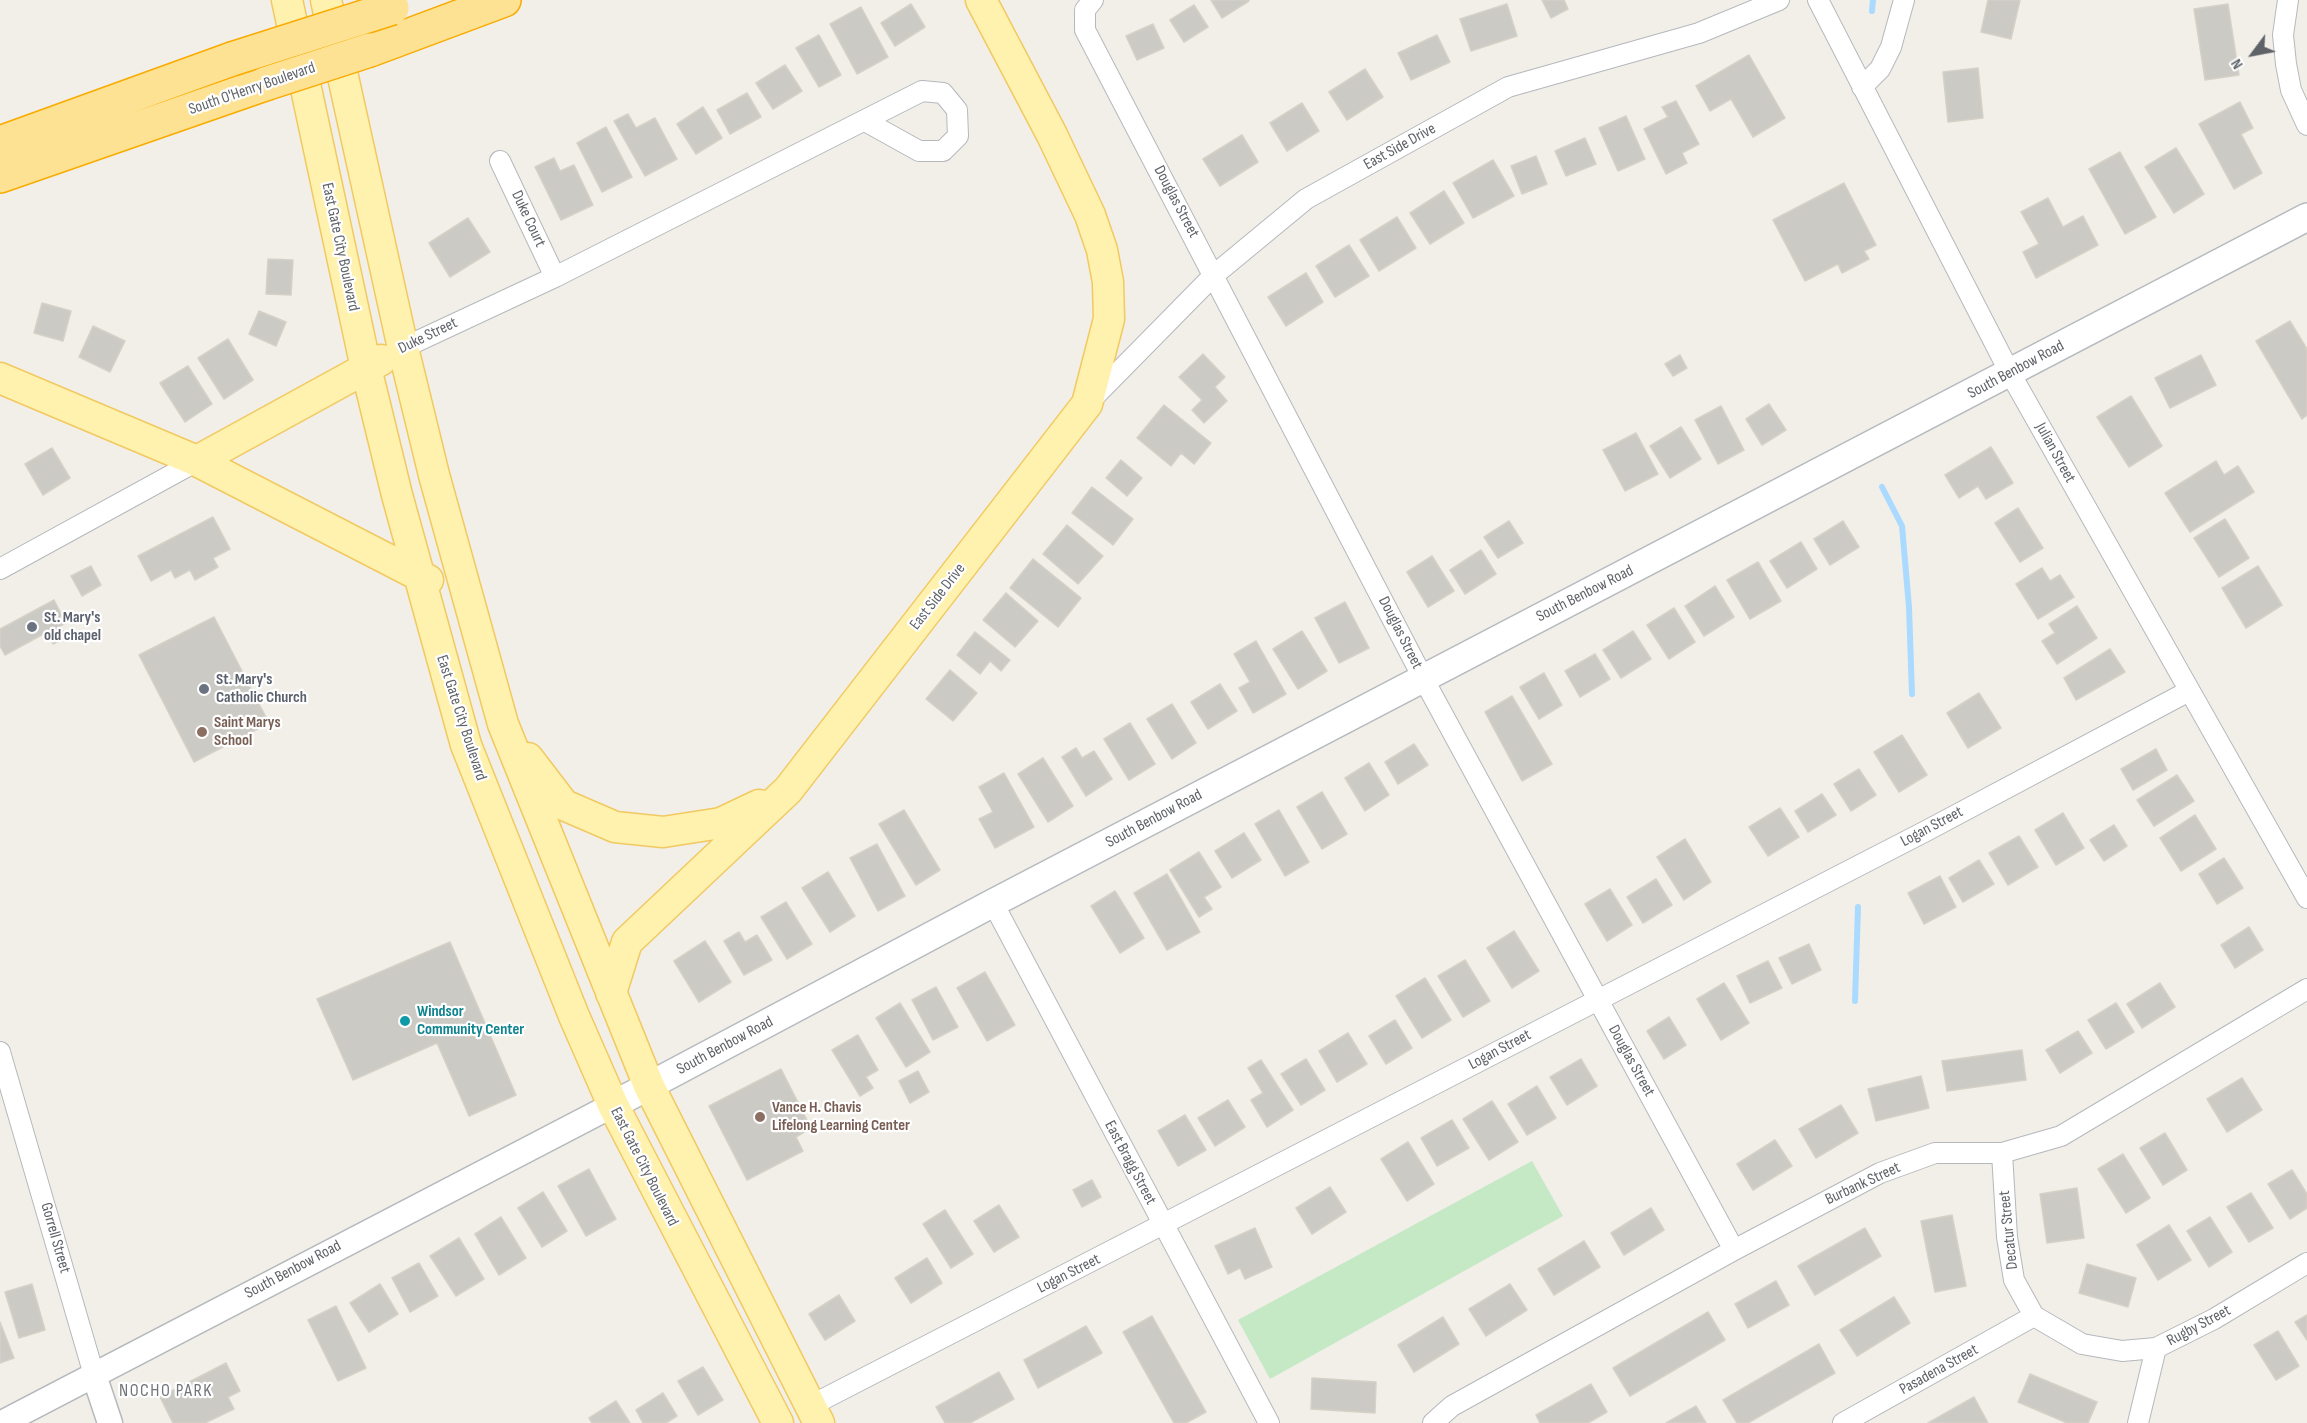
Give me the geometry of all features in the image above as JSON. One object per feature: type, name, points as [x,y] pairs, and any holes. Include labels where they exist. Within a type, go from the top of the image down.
[{"type":"highway","name":"South O'Henry Boulevard","points":[[0,176],[370,50],[504,0]]},
{"type":"highway","name":"South O'Henry Boulevard","points":[[0,143],[232,59],[402,4]]},
{"type":"main road","name":"East Gate City Boulevard","points":[[287,0],[366,368],[418,574],[466,745],[613,1105],[778,1423]]},
{"type":"main road","points":[[326,0],[403,348],[467,598],[503,724],[649,1086],[814,1414]]},
{"type":"main road","name":"East Side Drive","points":[[611,993],[627,942],[788,790],[1088,404],[1109,319],[1108,282],[1102,250],[1090,215],[1061,155],[981,0]]},
{"type":"main road","name":"South Benbow Road","points":[[613,1105],[993,903],[2307,217]]},
{"type":"main road","name":"Duke Street","points":[[197,461],[403,348]]},
{"type":"main road","points":[[0,378],[197,461],[467,598]]},
{"type":"main road","points":[[503,724],[564,805],[615,827],[663,832],[721,823],[788,790]]},
{"type":"street","name":"East Side Drive","points":[[1088,404],[1214,275],[1306,199],[1508,87],[1699,33],[1779,0]]},
{"type":"street","name":"Julian Street","points":[[1818,0],[2010,373],[2307,897]]},
{"type":"street","points":[[1862,87],[1880,69],[1891,47],[1904,0]]},
{"type":"street","points":[[2288,0],[2283,35],[2286,64],[2291,90],[2307,125]]},
{"type":"street","name":"Douglas Street","points":[[1089,5],[1085,30],[1423,678],[1734,1250]]},
{"type":"street","name":"Duke Street","points":[[403,348],[555,277],[865,121]]},
{"type":"street","name":"Duke Court","points":[[500,161],[555,277]]},
{"type":"street","name":"Duke Street","points":[[0,569],[197,461]]},
{"type":"street","name":"Logan Street","points":[[814,1414],[1163,1226],[1597,999],[1926,831],[2189,691]]},
{"type":"street","name":"East Bragg Street","points":[[993,903],[1269,1423]]},
{"type":"street","name":"Burbank Street","points":[[1433,1423],[1452,1406],[1734,1250],[1880,1173],[1935,1154],[2002,1153],[2061,1136],[2307,989]]},
{"type":"street","name":"Gorrell Street","points":[[0,1052],[110,1423]]},
{"type":"street","name":"South Benbow Road","points":[[2,1423],[613,1105]]},
{"type":"street","name":"Decatur Street","points":[[2002,1153],[2007,1237],[2014,1280],[2034,1316]]},
{"type":"street","name":"Rugby Street","points":[[2138,1423],[2156,1348],[2214,1319],[2307,1263]]},
{"type":"street","points":[[2034,1316],[2082,1344],[2122,1351],[2156,1348]]},
{"type":"street","name":"Pasadena Street","points":[[1843,1423],[2034,1316]]},
{"type":"green space","points":[[1532,1161],[1563,1216],[1270,1379],[1238,1320]]},
{"type":"building","points":[[1211,0],[1249,0],[1249,1],[1222,18]]},
{"type":"building","points":[[1542,0],[1564,0],[1568,9],[1551,18]]},
{"type":"building","points":[[1988,0],[2020,0],[2011,39],[1981,32]]},
{"type":"building","points":[[911,4],[925,27],[895,46],[881,23]]},
{"type":"building","points":[[1507,4],[1517,36],[1471,51],[1460,19]]},
{"type":"building","points":[[2228,4],[2239,75],[2205,80],[2194,9]]},
{"type":"building","points":[[1194,5],[1208,27],[1184,42],[1170,20]]},
{"type":"building","points":[[861,7],[888,57],[857,74],[830,24]]},
{"type":"building","points":[[1153,24],[1164,48],[1137,60],[1126,36]]},
{"type":"building","points":[[819,35],[841,75],[819,87],[796,48]]},
{"type":"building","points":[[1437,35],[1450,62],[1411,80],[1398,53]]},
{"type":"building","points":[[1749,55],[1785,118],[1753,137],[1731,99],[1710,111],[1696,86]]},
{"type":"building","points":[[785,65],[802,91],[773,109],[756,83]]},
{"type":"building","points":[[1978,68],[1983,118],[1948,122],[1943,72]]},
{"type":"building","points":[[1365,69],[1383,97],[1347,120],[1329,92]]},
{"type":"building","points":[[747,93],[761,117],[730,134],[717,110]]},
{"type":"building","points":[[1676,101],[1699,144],[1682,153],[1687,163],[1666,174],[1644,129],[1668,117],[1662,107]]},
{"type":"building","points":[[2240,102],[2253,128],[2241,134],[2262,173],[2234,189],[2199,124]]},
{"type":"building","points":[[1302,103],[1319,131],[1287,151],[1270,123]]},
{"type":"building","points":[[703,107],[722,138],[696,154],[677,124]]},
{"type":"building","points":[[628,114],[636,128],[655,118],[677,159],[645,176],[614,121]]},
{"type":"building","points":[[1626,116],[1645,159],[1618,171],[1599,128]]},
{"type":"building","points":[[606,127],[632,177],[602,192],[577,143]]},
{"type":"building","points":[[1242,135],[1258,162],[1220,186],[1203,159]]},
{"type":"building","points":[[1585,138],[1596,164],[1566,176],[1555,151]]},
{"type":"building","points":[[2176,148],[2204,194],[2174,213],[2145,167]]},
{"type":"building","points":[[2120,152],[2156,217],[2125,234],[2089,169]]},
{"type":"building","points":[[1536,156],[1547,184],[1522,194],[1511,166]]},
{"type":"building","points":[[554,158],[560,171],[574,165],[593,205],[561,220],[535,167]]},
{"type":"building","points":[[1493,160],[1514,196],[1473,218],[1453,183]]},
{"type":"building","points":[[1844,183],[1876,245],[1864,251],[1869,259],[1842,273],[1838,264],[1805,281],[1773,220]]},
{"type":"building","points":[[1444,191],[1464,223],[1430,244],[1410,213]]},
{"type":"building","points":[[2048,198],[2063,227],[2083,216],[2098,245],[2036,278],[2023,252],[2039,244],[2021,212]]},
{"type":"building","points":[[1397,217],[1416,248],[1379,271],[1360,240]]},
{"type":"building","points":[[468,218],[490,252],[450,277],[429,243]]},
{"type":"building","points":[[1349,245],[1369,276],[1335,297],[1316,266]]},
{"type":"building","points":[[268,259],[293,260],[291,295],[266,294]]},
{"type":"building","points":[[1306,273],[1323,302],[1286,326],[1268,297]]},
{"type":"building","points":[[42,303],[71,311],[63,341],[34,333]]},
{"type":"building","points":[[259,311],[286,322],[276,346],[249,334]]},
{"type":"building","points":[[2290,321],[2307,349],[2307,415],[2302,419],[2256,341]]},
{"type":"building","points":[[93,326],[125,341],[110,372],[79,357]]},
{"type":"building","points":[[228,339],[253,380],[224,399],[198,358]]},
{"type":"building","points":[[1203,354],[1225,377],[1215,387],[1227,401],[1204,423],[1192,410],[1202,400],[1179,377]]},
{"type":"building","points":[[1680,355],[1687,368],[1673,376],[1665,364]]},
{"type":"building","points":[[2201,355],[2216,385],[2170,408],[2155,378]]},
{"type":"building","points":[[188,366],[212,404],[185,422],[160,383]]},
{"type":"building","points":[[2131,396],[2162,446],[2129,467],[2097,417]]},
{"type":"building","points":[[1769,404],[1786,430],[1762,445],[1746,419]]},
{"type":"building","points":[[1164,405],[1211,443],[1194,464],[1181,453],[1171,466],[1137,438]]},
{"type":"building","points":[[1721,406],[1744,450],[1718,464],[1695,420]]},
{"type":"building","points":[[1681,427],[1701,459],[1670,478],[1650,446]]},
{"type":"building","points":[[1636,433],[1658,474],[1625,491],[1603,450]]},
{"type":"building","points":[[1991,447],[2013,483],[1986,499],[1978,486],[1959,498],[1945,475]]},
{"type":"building","points":[[52,448],[70,478],[43,495],[25,464]]},
{"type":"building","points":[[1121,460],[1142,478],[1127,496],[1106,478]]},
{"type":"building","points":[[2216,461],[2224,475],[2238,466],[2254,492],[2190,532],[2165,493]]},
{"type":"building","points":[[1092,487],[1133,519],[1113,545],[1072,513]]},
{"type":"building","points":[[2018,508],[2043,548],[2020,562],[1995,523]]},
{"type":"building","points":[[213,517],[230,549],[213,558],[218,567],[195,580],[190,570],[175,578],[171,570],[151,581],[138,556]]},
{"type":"building","points":[[2225,519],[2249,558],[2219,577],[2194,538]]},
{"type":"building","points":[[1509,521],[1523,543],[1498,558],[1484,537]]},
{"type":"building","points":[[1843,521],[1859,547],[1830,565],[1814,539]]},
{"type":"building","points":[[1067,525],[1103,556],[1078,584],[1043,554]]},
{"type":"building","points":[[1801,542],[1817,569],[1787,588],[1770,561]]},
{"type":"building","points":[[1481,550],[1496,574],[1465,594],[1450,570]]},
{"type":"building","points":[[1432,556],[1454,591],[1428,607],[1407,572]]},
{"type":"building","points":[[1033,559],[1081,598],[1058,627],[1010,588]]},
{"type":"building","points":[[1758,562],[1781,601],[1750,619],[1727,580]]},
{"type":"building","points":[[91,566],[101,585],[82,596],[71,576]]},
{"type":"building","points":[[2258,566],[2282,605],[2246,628],[2222,588]]},
{"type":"building","points":[[2042,568],[2050,581],[2060,575],[2074,597],[2038,619],[2016,584]]},
{"type":"building","points":[[1715,586],[1734,617],[1704,636],[1685,606]]},
{"type":"building","points":[[1006,593],[1038,621],[1015,647],[983,620]]},
{"type":"building","name":"St. Mary's old chapel","points":[[54,600],[66,623],[60,626],[66,637],[53,644],[47,632],[5,655],[0,646],[0,629]]},
{"type":"building","points":[[1345,602],[1369,648],[1339,663],[1315,618]]},
{"type":"building","points":[[2077,606],[2097,638],[2057,664],[2042,641],[2055,633],[2049,624]]},
{"type":"building","points":[[1674,608],[1695,642],[1669,659],[1647,625]]},
{"type":"building","name":"St. Mary's Catholic Church","points":[[214,617],[269,723],[194,762],[139,655]]},
{"type":"building","points":[[1302,631],[1327,671],[1298,689],[1273,649]]},
{"type":"building","points":[[1633,631],[1651,659],[1621,678],[1603,650]]},
{"type":"building","points":[[975,632],[1010,660],[1001,671],[990,661],[980,674],[957,655]]},
{"type":"building","points":[[1256,641],[1286,694],[1253,713],[1239,688],[1250,682],[1234,654]]},
{"type":"building","points":[[2110,649],[2125,672],[2076,700],[2064,678]]},
{"type":"building","points":[[1595,654],[1610,679],[1580,697],[1565,671]]},
{"type":"building","points":[[950,670],[977,693],[953,721],[926,699]]},
{"type":"building","points":[[1544,673],[1562,705],[1539,719],[1520,687]]},
{"type":"building","points":[[1220,684],[1237,711],[1208,729],[1191,702]]},
{"type":"building","points":[[1979,693],[2001,728],[1968,748],[1947,713]]},
{"type":"building","points":[[1512,696],[1552,764],[1522,781],[1485,712]]},
{"type":"building","points":[[1172,704],[1196,743],[1172,759],[1147,719]]},
{"type":"building","points":[[1130,723],[1155,764],[1129,780],[1104,739]]},
{"type":"building","points":[[1902,735],[1927,775],[1899,792],[1874,752]]},
{"type":"building","points":[[1414,744],[1428,765],[1398,784],[1385,762]]},
{"type":"building","points":[[1076,748],[1082,758],[1094,751],[1112,779],[1086,796],[1062,757]]},
{"type":"building","points":[[2156,749],[2167,770],[2133,790],[2121,769]]},
{"type":"building","points":[[1043,758],[1073,806],[1048,822],[1018,774]]},
{"type":"building","points":[[1369,763],[1389,795],[1365,811],[1345,778]]},
{"type":"building","points":[[1859,769],[1876,795],[1851,811],[1834,784]]},
{"type":"building","points":[[1004,773],[1034,827],[995,848],[979,819],[993,812],[979,787]]},
{"type":"building","points":[[2177,775],[2194,801],[2154,826],[2137,800]]},
{"type":"building","points":[[1322,792],[1347,834],[1322,849],[1297,807]]},
{"type":"building","points":[[1822,794],[1836,815],[1808,832],[1795,811]]},
{"type":"building","points":[[1780,808],[1799,837],[1768,856],[1749,827]]},
{"type":"building","points":[[904,810],[940,870],[916,885],[879,824]]},
{"type":"building","points":[[1279,810],[1309,862],[1285,876],[1255,824]]},
{"type":"building","points":[[2063,813],[2084,848],[2056,865],[2035,830]]},
{"type":"building","points":[[2195,815],[2216,849],[2181,871],[2160,838]]},
{"type":"building","points":[[2114,825],[2127,846],[2104,861],[2090,840]]},
{"type":"building","points":[[1244,833],[1261,860],[1232,878],[1215,851]]},
{"type":"building","points":[[2019,836],[2038,867],[2008,885],[1989,853]]},
{"type":"building","points":[[1685,839],[1711,882],[1684,900],[1657,857]]},
{"type":"building","points":[[877,844],[905,896],[878,911],[850,858]]},
{"type":"building","points":[[1199,852],[1221,887],[1204,897],[1212,909],[1199,917],[1170,870]]},
{"type":"building","points":[[2224,858],[2243,888],[2217,904],[2199,874]]},
{"type":"building","points":[[1979,860],[1994,884],[1963,902],[1949,878]]},
{"type":"building","points":[[828,872],[855,916],[830,932],[802,888]]},
{"type":"building","points":[[1167,874],[1200,932],[1167,950],[1134,893]]},
{"type":"building","points":[[1940,876],[1956,907],[1924,924],[1908,893]]},
{"type":"building","points":[[1656,879],[1672,905],[1643,923],[1627,897]]},
{"type":"building","points":[[1610,889],[1632,925],[1607,941],[1585,904]]},
{"type":"building","points":[[1115,891],[1144,938],[1120,953],[1091,906]]},
{"type":"building","points":[[786,902],[812,944],[787,959],[761,917]]},
{"type":"building","points":[[2249,927],[2263,950],[2235,968],[2221,945]]},
{"type":"building","points":[[1514,931],[1539,971],[1512,988],[1487,948]]},
{"type":"building","points":[[739,932],[745,942],[757,935],[772,960],[744,975],[724,941]]},
{"type":"building","points":[[705,941],[731,982],[699,1002],[674,961]]},
{"type":"building","name":"Windsor Community Center","points":[[450,942],[516,1095],[469,1116],[437,1043],[353,1080],[317,999]]},
{"type":"building","points":[[1809,944],[1821,970],[1792,984],[1779,958]]},
{"type":"building","points":[[1465,960],[1490,1001],[1463,1017],[1438,976]]},
{"type":"building","points":[[1768,961],[1782,988],[1750,1003],[1737,976]]},
{"type":"building","points":[[985,972],[1015,1025],[987,1041],[957,988]]},
{"type":"building","points":[[1425,978],[1451,1020],[1422,1038],[1396,996]]},
{"type":"building","points":[[1724,983],[1749,1023],[1721,1040],[1697,999]]},
{"type":"building","points":[[2160,983],[2175,1007],[2142,1028],[2127,1004]]},
{"type":"building","points":[[936,987],[958,1027],[933,1040],[912,1000]]},
{"type":"building","points":[[900,1003],[930,1052],[906,1067],[876,1018]]},
{"type":"building","points":[[2116,1003],[2134,1032],[2106,1049],[2088,1020]]},
{"type":"building","points":[[1669,1017],[1686,1045],[1664,1059],[1647,1031]]},
{"type":"building","points":[[1395,1020],[1412,1048],[1386,1064],[1369,1036]]},
{"type":"building","points":[[2078,1031],[2092,1053],[2060,1073],[2046,1050]]},
{"type":"building","points":[[1348,1033],[1367,1064],[1337,1082],[1319,1051]]},
{"type":"building","points":[[858,1035],[878,1070],[866,1077],[873,1088],[860,1096],[832,1050]]},
{"type":"building","points":[[2022,1050],[2026,1080],[1947,1091],[1942,1061]]},
{"type":"building","points":[[1306,1059],[1325,1090],[1301,1105],[1281,1074]]},
{"type":"building","points":[[1581,1059],[1597,1086],[1567,1105],[1550,1077]]},
{"type":"building","points":[[1261,1060],[1293,1110],[1267,1127],[1251,1100],[1263,1093],[1248,1068]]},
{"type":"building","name":"Vance H. Chavis Lifelong Learning Center","points":[[781,1069],[811,1128],[796,1137],[803,1151],[747,1180],[709,1106]]},
{"type":"building","points":[[918,1071],[929,1092],[910,1103],[899,1081]]},
{"type":"building","points":[[1921,1076],[1929,1108],[1876,1121],[1868,1089]]},
{"type":"building","points":[[2242,1078],[2262,1110],[2227,1132],[2207,1099]]},
{"type":"building","points":[[1537,1086],[1556,1118],[1527,1135],[1508,1104]]},
{"type":"building","points":[[1228,1100],[1245,1127],[1215,1146],[1198,1118]]},
{"type":"building","points":[[1492,1101],[1518,1142],[1489,1160],[1463,1119]]},
{"type":"building","points":[[1841,1105],[1858,1133],[1816,1158],[1799,1129]]},
{"type":"building","points":[[1185,1115],[1206,1150],[1178,1166],[1158,1131]]},
{"type":"building","points":[[1452,1120],[1469,1148],[1437,1166],[1421,1138]]},
{"type":"building","points":[[2165,1133],[2187,1170],[2163,1185],[2140,1148]]},
{"type":"building","points":[[1775,1140],[1792,1166],[1753,1190],[1737,1164]]},
{"type":"building","points":[[1408,1142],[1434,1184],[1407,1201],[1381,1159]]},
{"type":"building","points":[[2123,1154],[2150,1198],[2126,1213],[2098,1169]]},
{"type":"building","points":[[589,1169],[616,1219],[586,1236],[558,1186]]},
{"type":"building","points":[[2292,1170],[2307,1194],[2307,1208],[2290,1219],[2268,1184]]},
{"type":"building","points":[[1092,1180],[1101,1197],[1082,1207],[1073,1190]]},
{"type":"building","points":[[1330,1187],[1346,1212],[1312,1234],[1296,1208]]},
{"type":"building","points":[[2077,1188],[2084,1238],[2047,1243],[2040,1194]]},
{"type":"building","points":[[543,1192],[567,1231],[542,1247],[518,1208]]},
{"type":"building","points":[[2251,1193],[2273,1228],[2249,1242],[2227,1207]]},
{"type":"building","points":[[999,1205],[1019,1237],[994,1252],[974,1221]]},
{"type":"building","points":[[1651,1208],[1664,1230],[1624,1255],[1611,1233]]},
{"type":"building","points":[[945,1210],[973,1254],[951,1268],[923,1224]]},
{"type":"building","points":[[1952,1215],[1966,1286],[1935,1292],[1921,1221]]},
{"type":"building","points":[[501,1217],[526,1258],[499,1275],[475,1234]]},
{"type":"building","points":[[2210,1217],[2232,1252],[2209,1267],[2187,1231]]},
{"type":"building","points":[[2169,1225],[2191,1260],[2158,1280],[2137,1245]]},
{"type":"building","points":[[1255,1228],[1272,1267],[1245,1279],[1240,1268],[1228,1274],[1215,1246]]},
{"type":"building","points":[[1865,1228],[1881,1256],[1815,1295],[1798,1266]]},
{"type":"building","points":[[459,1238],[484,1279],[456,1296],[430,1256]]},
{"type":"building","points":[[1584,1241],[1600,1267],[1554,1295],[1538,1269]]},
{"type":"building","points":[[927,1258],[942,1283],[911,1303],[895,1278]]},
{"type":"building","points":[[419,1263],[438,1296],[410,1312],[392,1278]]},
{"type":"building","points":[[2087,1264],[2136,1278],[2128,1307],[2079,1293]]},
{"type":"building","points":[[1776,1281],[1789,1305],[1748,1328],[1735,1304]]},
{"type":"building","points":[[32,1284],[45,1330],[19,1338],[5,1292]]},
{"type":"building","points":[[380,1284],[398,1314],[369,1332],[350,1303]]},
{"type":"building","points":[[1510,1284],[1527,1310],[1486,1336],[1469,1309]]},
{"type":"building","points":[[839,1295],[855,1321],[825,1340],[809,1314]]},
{"type":"building","points":[[1894,1297],[1910,1323],[1857,1356],[1840,1330]]},
{"type":"building","points":[[336,1306],[366,1368],[338,1381],[308,1320]]},
{"type":"building","points":[[1708,1312],[1725,1340],[1630,1396],[1613,1368]]},
{"type":"building","points":[[2307,1315],[2307,1340],[2295,1322]]},
{"type":"building","points":[[1152,1316],[1206,1412],[1186,1423],[1174,1423],[1123,1332]]},
{"type":"building","points":[[1443,1317],[1459,1344],[1414,1372],[1398,1345]]},
{"type":"building","points":[[0,1322],[14,1358],[0,1363]]},
{"type":"building","points":[[1086,1326],[1102,1353],[1038,1388],[1024,1360]]},
{"type":"building","points":[[2278,1331],[2299,1366],[2276,1380],[2254,1345]]},
{"type":"building","points":[[1819,1344],[1835,1373],[1748,1423],[1737,1423],[1723,1400]]},
{"type":"building","points":[[226,1363],[240,1391],[228,1397],[234,1409],[205,1423],[173,1423],[160,1397]]},
{"type":"building","points":[[703,1367],[723,1400],[698,1415],[678,1381]]},
{"type":"building","points":[[999,1372],[1014,1399],[970,1423],[945,1423],[936,1407]]},
{"type":"building","points":[[2030,1374],[2097,1402],[2088,1423],[2067,1423],[2018,1402]]},
{"type":"building","points":[[1312,1378],[1376,1382],[1375,1413],[1311,1409]]},
{"type":"building","points":[[1591,1384],[1607,1412],[1588,1423],[1540,1423],[1536,1415]]},
{"type":"building","points":[[663,1393],[677,1416],[666,1423],[643,1423],[636,1410]]},
{"type":"building","points":[[1974,1397],[1988,1423],[1928,1423]]},
{"type":"building","points":[[616,1401],[630,1423],[592,1423],[589,1418]]},
{"type":"building","points":[[1696,1406],[1706,1423],[1666,1423]]},
{"type":"waterway","points":[[1872,11],[1873,0]]},
{"type":"waterway","points":[[1882,487],[1902,526],[1909,607],[1912,694]]},
{"type":"waterway","points":[[1855,1001],[1858,907]]},
{"type":"place","name":"St. Mary's old chapel","points":[[32,627]]},
{"type":"place","name":"St. Mary's Catholic Church","points":[[204,689]]},
{"type":"place","name":"Saint Marys School","points":[[202,732]]},
{"type":"place","name":"Windsor Community Center","points":[[405,1021]]},
{"type":"place","name":"Vance H. Chavis Lifelong Learning Center","points":[[760,1117]]},
{"type":"district","name":"NOCHO PARK","points":[[166,1391]]}]
